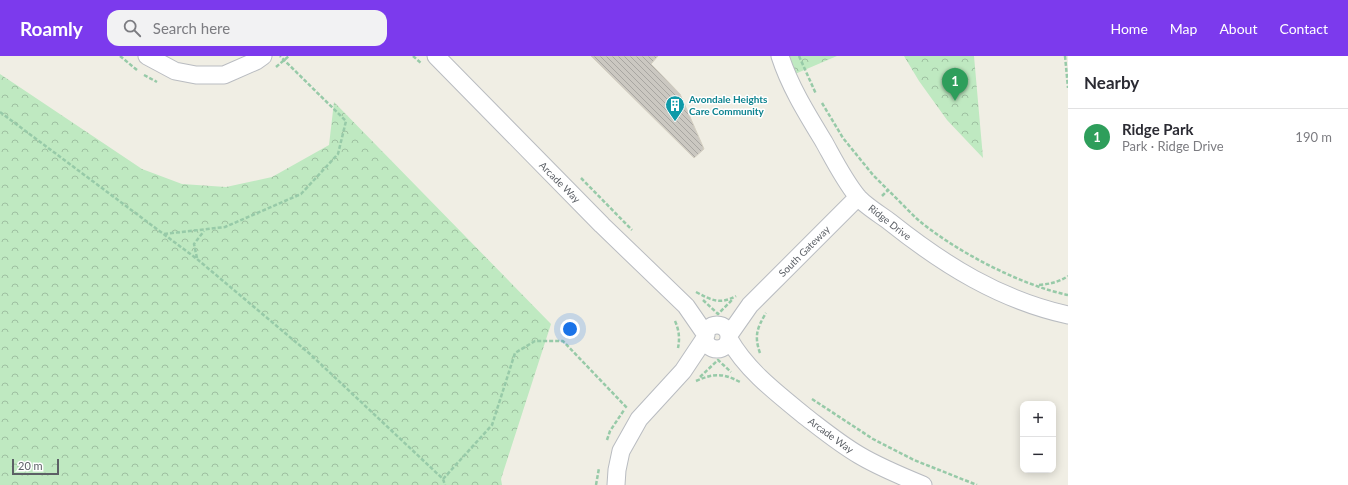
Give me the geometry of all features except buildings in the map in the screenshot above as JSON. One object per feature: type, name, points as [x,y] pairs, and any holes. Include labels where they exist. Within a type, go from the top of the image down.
[{"type":"street","points":[[147,56],[175,71],[196,75],[224,75],[256,61],[263,56]]},
{"type":"street","name":"Ridge Drive","points":[[780,56],[798,98],[847,181],[865,202],[928,252],[947,265],[1009,297],[1040,309],[1068,315]]},
{"type":"street","name":"Arcade Way","points":[[430,62],[602,224],[678,313],[754,367],[784,399],[824,431],[858,455],[923,485]]},
{"type":"street","name":"South Gateway","points":[[616,485],[621,451],[639,419],[690,376],[718,340],[742,297],[865,202]]},
{"type":"path","points":[[164,234],[225,227],[301,194],[338,154],[346,121],[280,56]]},
{"type":"path","points":[[413,56],[430,62]]},
{"type":"path","points":[[799,56],[817,96]]},
{"type":"path","points":[[1065,56],[1068,88]]},
{"type":"path","points":[[821,102],[843,138],[873,175],[917,218],[953,245],[989,265],[1026,282],[1068,295]]},
{"type":"path","points":[[0,112],[197,259],[310,354],[443,479],[445,485]]},
{"type":"path","points":[[581,178],[636,233]]},
{"type":"path","points":[[865,202],[888,190]]},
{"type":"path","points":[[197,259],[194,244],[204,230]]},
{"type":"path","points":[[1036,285],[1060,281],[1068,276]]},
{"type":"path","points":[[692,289],[721,302],[742,297],[718,314],[692,289]]},
{"type":"path","points":[[754,367],[759,325],[768,310]]},
{"type":"path","points":[[678,313],[680,322]]},
{"type":"path","points":[[677,351],[680,339],[678,313]]},
{"type":"path","points":[[691,386],[690,376],[718,340]]},
{"type":"path","points":[[443,479],[492,425],[515,353],[535,341],[564,341],[626,408],[639,419]]},
{"type":"path","points":[[754,367],[756,352]]},
{"type":"path","points":[[690,376],[708,376],[718,374],[727,376],[754,367]]},
{"type":"path","points":[[811,398],[873,439],[914,460],[977,485]]},
{"type":"path","points":[[606,443],[610,431],[621,413],[632,402]]},
{"type":"path","points":[[596,485],[601,462]]},
{"type":"green space","points":[[788,56],[837,56],[795,74]]},
{"type":"green space","points":[[904,56],[974,56],[983,158],[947,120],[919,81]]},
{"type":"green space","points":[[0,74],[142,169],[182,184],[226,187],[272,177],[329,145],[334,102],[551,324],[501,479],[502,485],[0,485]]},
{"type":"place","name":"Ridge Park","points":[[955,101]]},
{"type":"place","name":"Avondale Heights Care Community","points":[[675,122]]}]
